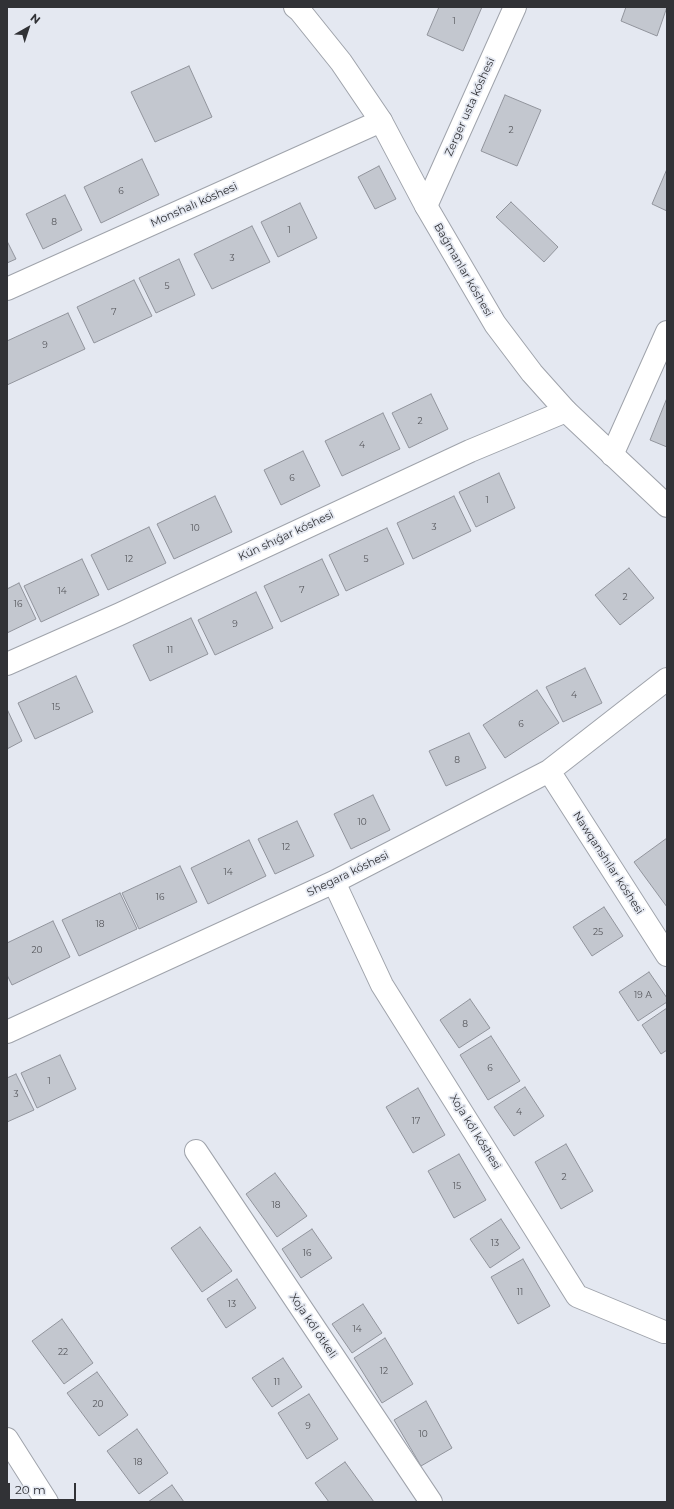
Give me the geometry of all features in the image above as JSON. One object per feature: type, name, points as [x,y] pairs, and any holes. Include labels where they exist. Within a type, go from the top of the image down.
[{"type":"street","name":"Baǵmanlar kóshesi","points":[[295,7],[300,11],[341,62],[381,121],[426,206],[495,324],[532,373],[566,411],[667,506]]},
{"type":"street","name":"Zerger usta kóshesi","points":[[426,206],[514,7]]},
{"type":"street","name":"Monshalı kóshesi","points":[[7,289],[381,121]]},
{"type":"street","points":[[612,455],[667,332]]},
{"type":"street","name":"Kún shıǵar kóshesi","points":[[7,664],[470,451],[566,411]]},
{"type":"street","name":"Shegara kóshesi","points":[[7,1032],[334,882],[549,771],[667,680]]},
{"type":"street","name":"Nawqanshılar kóshesi","points":[[549,771],[667,955]]},
{"type":"street","name":"Xoja kól kóshesi","points":[[334,882],[382,985],[577,1296],[664,1332]]},
{"type":"street","name":"Xoja kól ótkeli","points":[[196,1151],[431,1502]]},
{"type":"street","points":[[7,1439],[47,1502]]},
{"type":"building","points":[[439,7],[482,7],[463,51],[427,35]]},
{"type":"building","points":[[626,7],[667,7],[657,36],[621,21]]},
{"type":"building","points":[[189,66],[212,117],[155,142],[131,92]]},
{"type":"building","points":[[505,95],[541,110],[517,166],[481,151]]},
{"type":"building","points":[[142,159],[159,195],[101,223],[84,187]]},
{"type":"building","points":[[379,166],[396,199],[375,209],[358,177]]},
{"type":"building","points":[[667,169],[667,211],[652,204]]},
{"type":"building","points":[[65,195],[82,230],[43,249],[26,214]]},
{"type":"building","points":[[511,202],[558,247],[544,262],[496,217]]},
{"type":"building","points":[[300,203],[317,238],[278,257],[261,222]]},
{"type":"building","points":[[252,226],[270,262],[212,289],[194,254]]},
{"type":"building","points":[[7,241],[16,259],[7,263]]},
{"type":"building","points":[[179,259],[195,295],[156,313],[139,278]]},
{"type":"building","points":[[134,280],[152,316],[94,343],[77,307]]},
{"type":"building","points":[[68,313],[85,349],[7,385],[7,341]]},
{"type":"building","points":[[431,394],[448,429],[409,448],[392,413]]},
{"type":"building","points":[[667,398],[667,447],[650,440]]},
{"type":"building","points":[[383,413],[400,449],[342,476],[325,441]]},
{"type":"building","points":[[303,451],[320,486],[281,505],[264,470]]},
{"type":"building","points":[[499,473],[515,508],[476,527],[459,492]]},
{"type":"building","points":[[215,496],[232,532],[174,559],[157,524]]},
{"type":"building","points":[[454,496],[471,531],[413,559],[397,523]]},
{"type":"building","points":[[149,527],[166,563],[108,590],[91,555]]},
{"type":"building","points":[[387,528],[404,564],[346,591],[329,555]]},
{"type":"building","points":[[82,559],[99,595],[41,622],[24,586]]},
{"type":"building","points":[[322,559],[339,595],[281,622],[264,586]]},
{"type":"building","points":[[629,568],[654,598],[620,625],[595,595]]},
{"type":"building","points":[[19,583],[36,619],[7,633],[7,589]]},
{"type":"building","points":[[256,592],[273,628],[215,655],[198,620]]},
{"type":"building","points":[[191,618],[208,654],[150,681],[133,645]]},
{"type":"building","points":[[585,668],[602,703],[563,722],[546,687]]},
{"type":"building","points":[[76,676],[93,712],[35,739],[18,703]]},
{"type":"building","points":[[537,690],[559,723],[505,758],[483,725]]},
{"type":"building","points":[[7,709],[22,741],[7,749]]},
{"type":"building","points":[[469,733],[486,768],[446,786],[429,751]]},
{"type":"building","points":[[373,795],[390,830],[351,849],[334,814]]},
{"type":"building","points":[[297,821],[314,856],[275,874],[258,839]]},
{"type":"building","points":[[667,838],[667,907],[634,862]]},
{"type":"building","points":[[249,840],[266,876],[208,904],[191,868]]},
{"type":"building","points":[[180,866],[197,902],[139,929],[122,893]]},
{"type":"building","points":[[120,893],[137,929],[79,956],[62,920]]},
{"type":"building","points":[[604,907],[623,936],[592,956],[573,927]]},
{"type":"building","points":[[53,921],[70,957],[12,985],[7,975],[7,943]]},
{"type":"building","points":[[649,972],[667,998],[667,1002],[638,1021],[619,992]]},
{"type":"building","points":[[470,999],[490,1028],[459,1048],[440,1020]]},
{"type":"building","points":[[667,1008],[667,1050],[661,1054],[642,1025]]},
{"type":"building","points":[[491,1036],[520,1081],[488,1100],[460,1055]]},
{"type":"building","points":[[60,1055],[76,1089],[37,1108],[21,1073]]},
{"type":"building","points":[[16,1074],[34,1110],[7,1122],[7,1078]]},
{"type":"building","points":[[525,1087],[544,1116],[514,1136],[494,1107]]},
{"type":"building","points":[[418,1088],[445,1135],[413,1153],[386,1107]]},
{"type":"building","points":[[566,1144],[593,1191],[561,1209],[535,1162]]},
{"type":"building","points":[[459,1154],[486,1200],[454,1218],[428,1171]]},
{"type":"building","points":[[275,1173],[307,1216],[277,1237],[246,1194]]},
{"type":"building","points":[[501,1219],[520,1248],[490,1268],[470,1239]]},
{"type":"building","points":[[200,1227],[232,1271],[202,1292],[171,1248]]},
{"type":"building","points":[[312,1229],[332,1258],[301,1278],[282,1249]]},
{"type":"building","points":[[523,1259],[550,1306],[518,1324],[491,1277]]},
{"type":"building","points":[[237,1279],[256,1308],[226,1328],[207,1299]]},
{"type":"building","points":[[363,1304],[382,1333],[352,1353],[332,1324]]},
{"type":"building","points":[[62,1319],[93,1363],[64,1384],[32,1341]]},
{"type":"building","points":[[385,1338],[413,1384],[382,1403],[354,1358]]},
{"type":"building","points":[[283,1358],[302,1387],[272,1407],[252,1378]]},
{"type":"building","points":[[97,1372],[128,1415],[99,1436],[67,1393]]},
{"type":"building","points":[[309,1394],[338,1439],[307,1459],[278,1413]]},
{"type":"building","points":[[426,1401],[452,1448],[421,1466],[394,1420]]},
{"type":"building","points":[[137,1429],[168,1473],[139,1494],[107,1451]]},
{"type":"building","points":[[345,1462],[374,1502],[329,1502],[315,1483]]},
{"type":"building","points":[[172,1485],[184,1502],[148,1502]]}]
